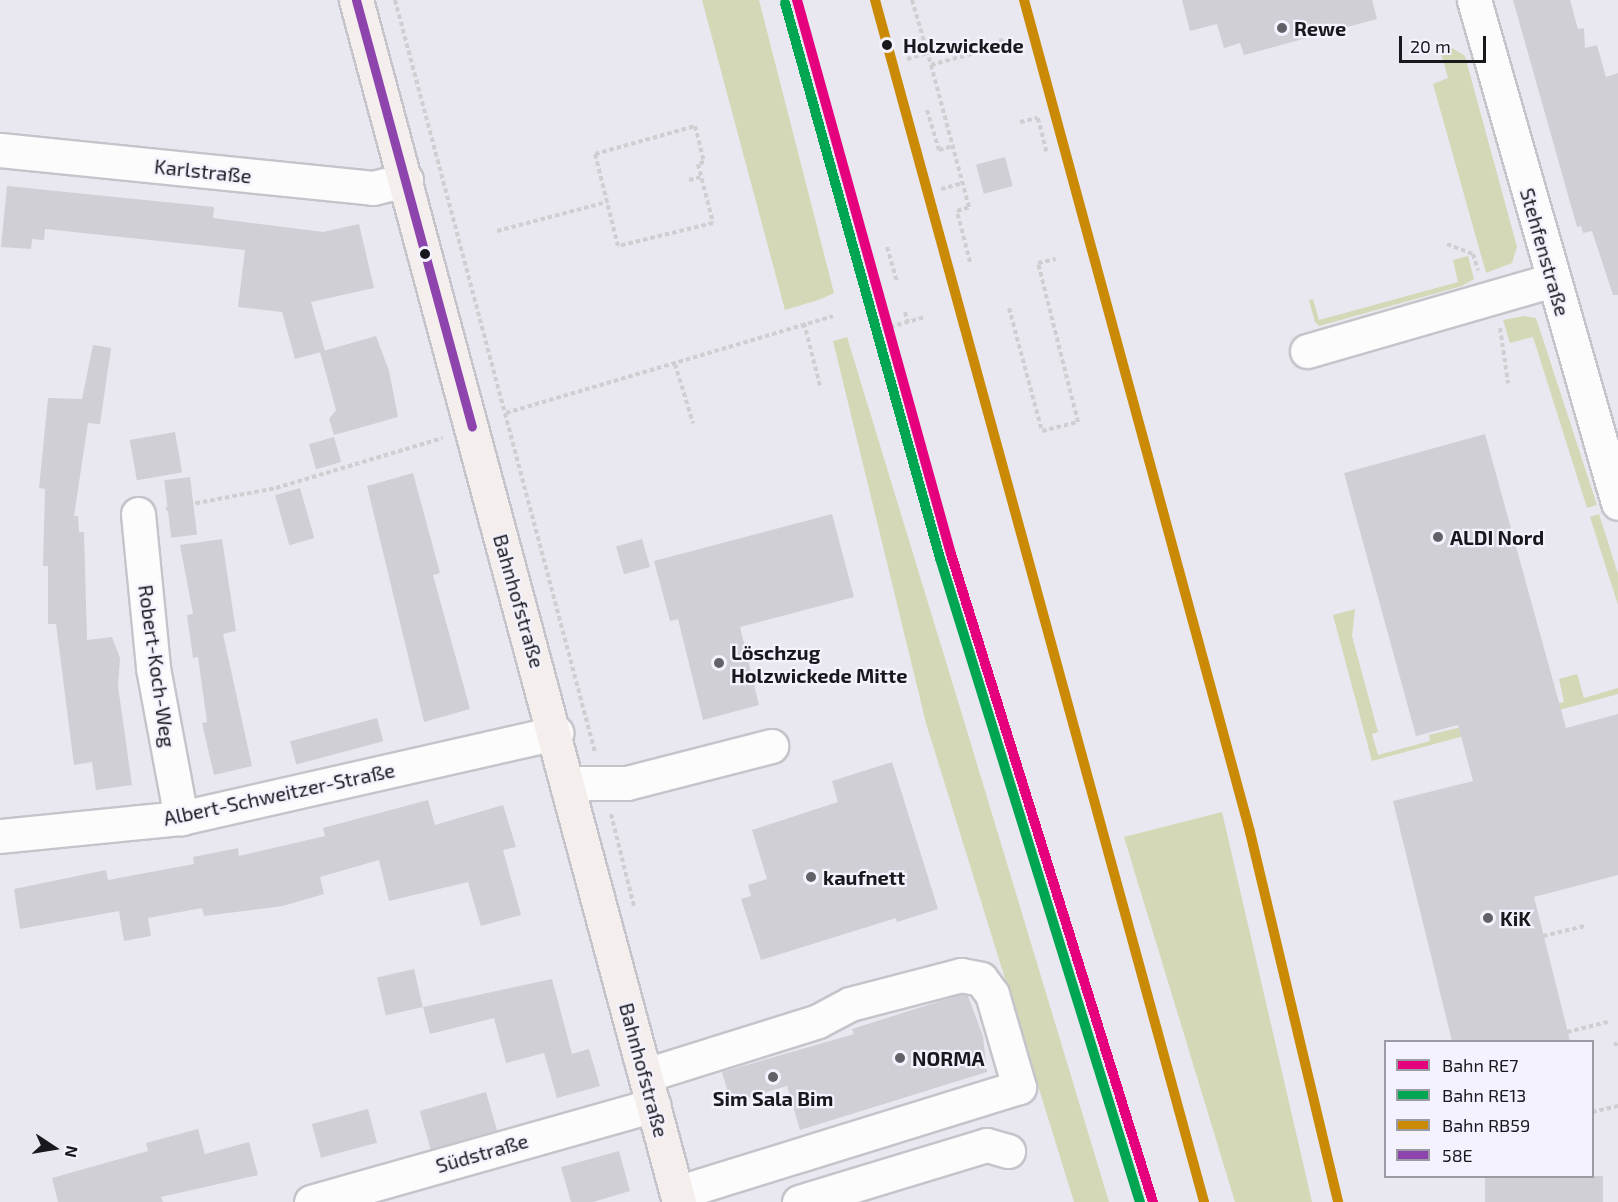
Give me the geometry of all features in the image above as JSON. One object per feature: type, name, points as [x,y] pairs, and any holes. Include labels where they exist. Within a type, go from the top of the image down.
[{"type":"main road","name":"Bahnhofstraße","points":[[356,0],[556,733],[678,1197]]},
{"type":"street","name":"Stehfenstraße","points":[[1474,0],[1618,503]]},
{"type":"street","name":"Karlstraße","points":[[0,150],[373,188],[406,180]]},
{"type":"street","points":[[1307,351],[1553,280]]},
{"type":"street","name":"Robert-Koch-Weg","points":[[138,514],[153,668],[181,818]]},
{"type":"street","name":"Albert-Schweitzer-Straße","points":[[0,836],[181,818],[556,733]]},
{"type":"street","points":[[569,783],[602,780],[627,783],[771,746]]},
{"type":"street","name":"Südstraße","points":[[311,1202],[650,1090],[818,1022],[850,1004],[960,975],[981,979],[992,994],[1019,1087],[678,1197]]},
{"type":"street","points":[[799,1202],[987,1145],[1008,1151]]},
{"type":"path","points":[[395,0],[638,918]]},
{"type":"path","points":[[912,0],[969,207],[957,211],[970,262]]},
{"type":"path","points":[[931,65],[1012,38]]},
{"type":"path","points":[[907,59],[928,53]]},
{"type":"path","points":[[927,110],[939,150],[953,146]]},
{"type":"path","points":[[1020,122],[1038,118],[1047,153]]},
{"type":"path","points":[[695,126],[704,162],[698,164],[701,177],[713,223],[618,246],[596,154],[695,126]]},
{"type":"path","points":[[689,180],[701,177]]},
{"type":"path","points":[[941,189],[963,183]]},
{"type":"path","points":[[497,231],[607,202]]},
{"type":"path","points":[[1447,244],[1473,254],[1491,298]]},
{"type":"path","points":[[887,247],[897,282]]},
{"type":"path","points":[[1009,308],[1042,430],[1078,422],[1038,264],[1056,259]]},
{"type":"path","points":[[905,312],[908,322]]},
{"type":"path","points":[[505,413],[833,316]]},
{"type":"path","points":[[890,327],[925,317]]},
{"type":"path","points":[[804,323],[820,386]]},
{"type":"path","points":[[1504,345],[1508,383]]},
{"type":"path","points":[[675,364],[693,423]]},
{"type":"path","points":[[138,514],[276,488],[447,437]]},
{"type":"path","points":[[1543,936],[1585,926]]},
{"type":"path","points":[[1568,1032],[1608,1022]]},
{"type":"path","points":[[1594,1112],[1618,1106]]},
{"type":"green space","points":[[702,0],[759,0],[834,293],[821,299],[785,310]]},
{"type":"green space","points":[[1452,48],[1465,56],[1517,247],[1512,263],[1486,273],[1433,84],[1448,78],[1441,53]]},
{"type":"green space","points":[[1468,256],[1474,279],[1462,286],[1319,326],[1315,322],[1309,300],[1313,299],[1319,320],[1458,282],[1453,260]]},
{"type":"green space","points":[[1524,316],[1536,318],[1597,505],[1587,508],[1533,337],[1510,343],[1503,320]]},
{"type":"green space","points":[[847,337],[1109,1202],[1074,1202],[926,723],[833,341]]},
{"type":"green space","points":[[1599,514],[1618,574],[1618,605],[1590,517]]},
{"type":"green space","points":[[1355,609],[1352,636],[1378,732],[1372,734],[1378,755],[1430,741],[1429,735],[1564,702],[1559,679],[1577,674],[1584,698],[1618,688],[1618,694],[1372,761],[1333,615]]},
{"type":"green space","points":[[1222,812],[1312,1202],[1235,1202],[1124,837]]},
{"type":"building","name":"Rewe","points":[[1182,0],[1372,0],[1377,19],[1244,55],[1240,43],[1224,48],[1217,24],[1190,31]]},
{"type":"building","points":[[1513,0],[1570,0],[1578,29],[1584,28],[1585,48],[1597,45],[1606,77],[1618,73],[1618,295],[1613,295],[1592,231],[1583,233],[1581,226],[1577,227]]},
{"type":"building","points":[[1005,157],[1013,186],[984,194],[976,165]]},
{"type":"building","points":[[7,186],[214,207],[213,218],[323,232],[359,224],[374,288],[311,302],[325,351],[295,359],[282,312],[238,307],[245,250],[45,229],[44,240],[32,239],[31,249],[1,247]]},
{"type":"building","points":[[376,336],[389,371],[398,417],[334,435],[329,419],[336,410],[320,352]]},
{"type":"building","points":[[93,345],[111,348],[100,424],[88,423],[74,516],[78,516],[79,532],[84,532],[87,640],[112,637],[120,658],[118,686],[132,785],[96,790],[92,762],[74,765],[56,624],[48,624],[48,566],[43,566],[45,489],[39,488],[48,398],[82,399]]},
{"type":"building","points":[[175,432],[182,472],[137,480],[130,440]]},
{"type":"building","points":[[1485,434],[1566,728],[1618,714],[1618,875],[1534,897],[1570,1040],[1452,1040],[1393,801],[1473,781],[1458,725],[1416,736],[1344,473]]},
{"type":"building","points":[[334,437],[341,462],[316,469],[309,444]]},
{"type":"building","points":[[413,473],[440,573],[433,575],[470,709],[424,722],[367,486]]},
{"type":"building","points":[[190,477],[197,535],[171,538],[164,480]]},
{"type":"building","points":[[300,488],[314,538],[289,545],[275,495]]},
{"type":"building","points":[[832,514],[854,597],[740,627],[759,705],[703,720],[678,619],[670,621],[654,561]]},
{"type":"building","points":[[222,539],[236,631],[223,634],[252,766],[214,775],[202,723],[207,722],[198,657],[193,658],[187,615],[193,614],[180,545]]},
{"type":"building","points":[[642,539],[650,567],[624,574],[616,546]]},
{"type":"building","points":[[377,718],[383,741],[296,764],[290,741]]},
{"type":"building","points":[[892,762],[938,909],[897,922],[896,918],[761,960],[741,899],[751,896],[748,885],[767,879],[752,830],[838,802],[832,781]]},
{"type":"building","points":[[428,800],[435,825],[503,805],[516,847],[503,850],[521,915],[481,926],[468,882],[389,901],[379,860],[320,877],[324,894],[283,906],[204,916],[202,908],[148,918],[151,936],[124,941],[119,911],[20,929],[14,889],[106,870],[108,880],[194,864],[193,857],[238,848],[239,856],[325,836],[323,828]]},
{"type":"building","points":[[414,969],[423,1007],[386,1016],[377,978]]},
{"type":"building","points":[[552,979],[572,1054],[589,1049],[600,1086],[557,1098],[544,1053],[506,1063],[494,1018],[430,1034],[423,1007]]},
{"type":"building","name":"NORMA","points":[[962,994],[968,996],[983,1036],[987,1072],[800,1130],[787,1086],[731,1103],[722,1072],[854,1034],[852,1029]]},
{"type":"building","points":[[486,1092],[497,1130],[431,1149],[420,1111]]},
{"type":"building","points":[[368,1109],[377,1143],[321,1158],[312,1124]]},
{"type":"building","points":[[198,1129],[205,1154],[249,1142],[258,1175],[161,1197],[163,1202],[58,1202],[52,1178],[148,1151],[146,1143]]},
{"type":"building","points":[[619,1151],[630,1191],[593,1202],[571,1202],[561,1167]]},
{"type":"building","points":[[1594,1176],[1603,1176],[1603,1202],[1485,1202],[1485,1178],[1594,1178]]},
{"type":"rail line","name":"RE7","points":[[797,0],[951,554],[1153,1202]]},
{"type":"rail line","name":"RB59","points":[[875,0],[1204,1202]]},
{"type":"rail line","name":"RB59","points":[[1024,0],[1250,832],[1338,1202]]},
{"type":"rail line","name":"RE13","points":[[785,3],[940,558],[1140,1202]]},
{"type":"transit line","name":"58E","points":[[356,0],[472,426]]},
{"type":"place","name":"Rewe","points":[[1282,28]]},
{"type":"place","name":"Holzwickede","points":[[887,45]]},
{"type":"place","name":"ALDI Nord","points":[[1438,537]]},
{"type":"place","name":"Löschzug Holzwickede Mitte","points":[[719,663]]},
{"type":"place","name":"kaufnett","points":[[811,877]]},
{"type":"place","name":"KiK","points":[[1488,918]]},
{"type":"place","name":"NORMA","points":[[900,1058]]},
{"type":"place","name":"Sim Sala Bim","points":[[773,1077]]}]
